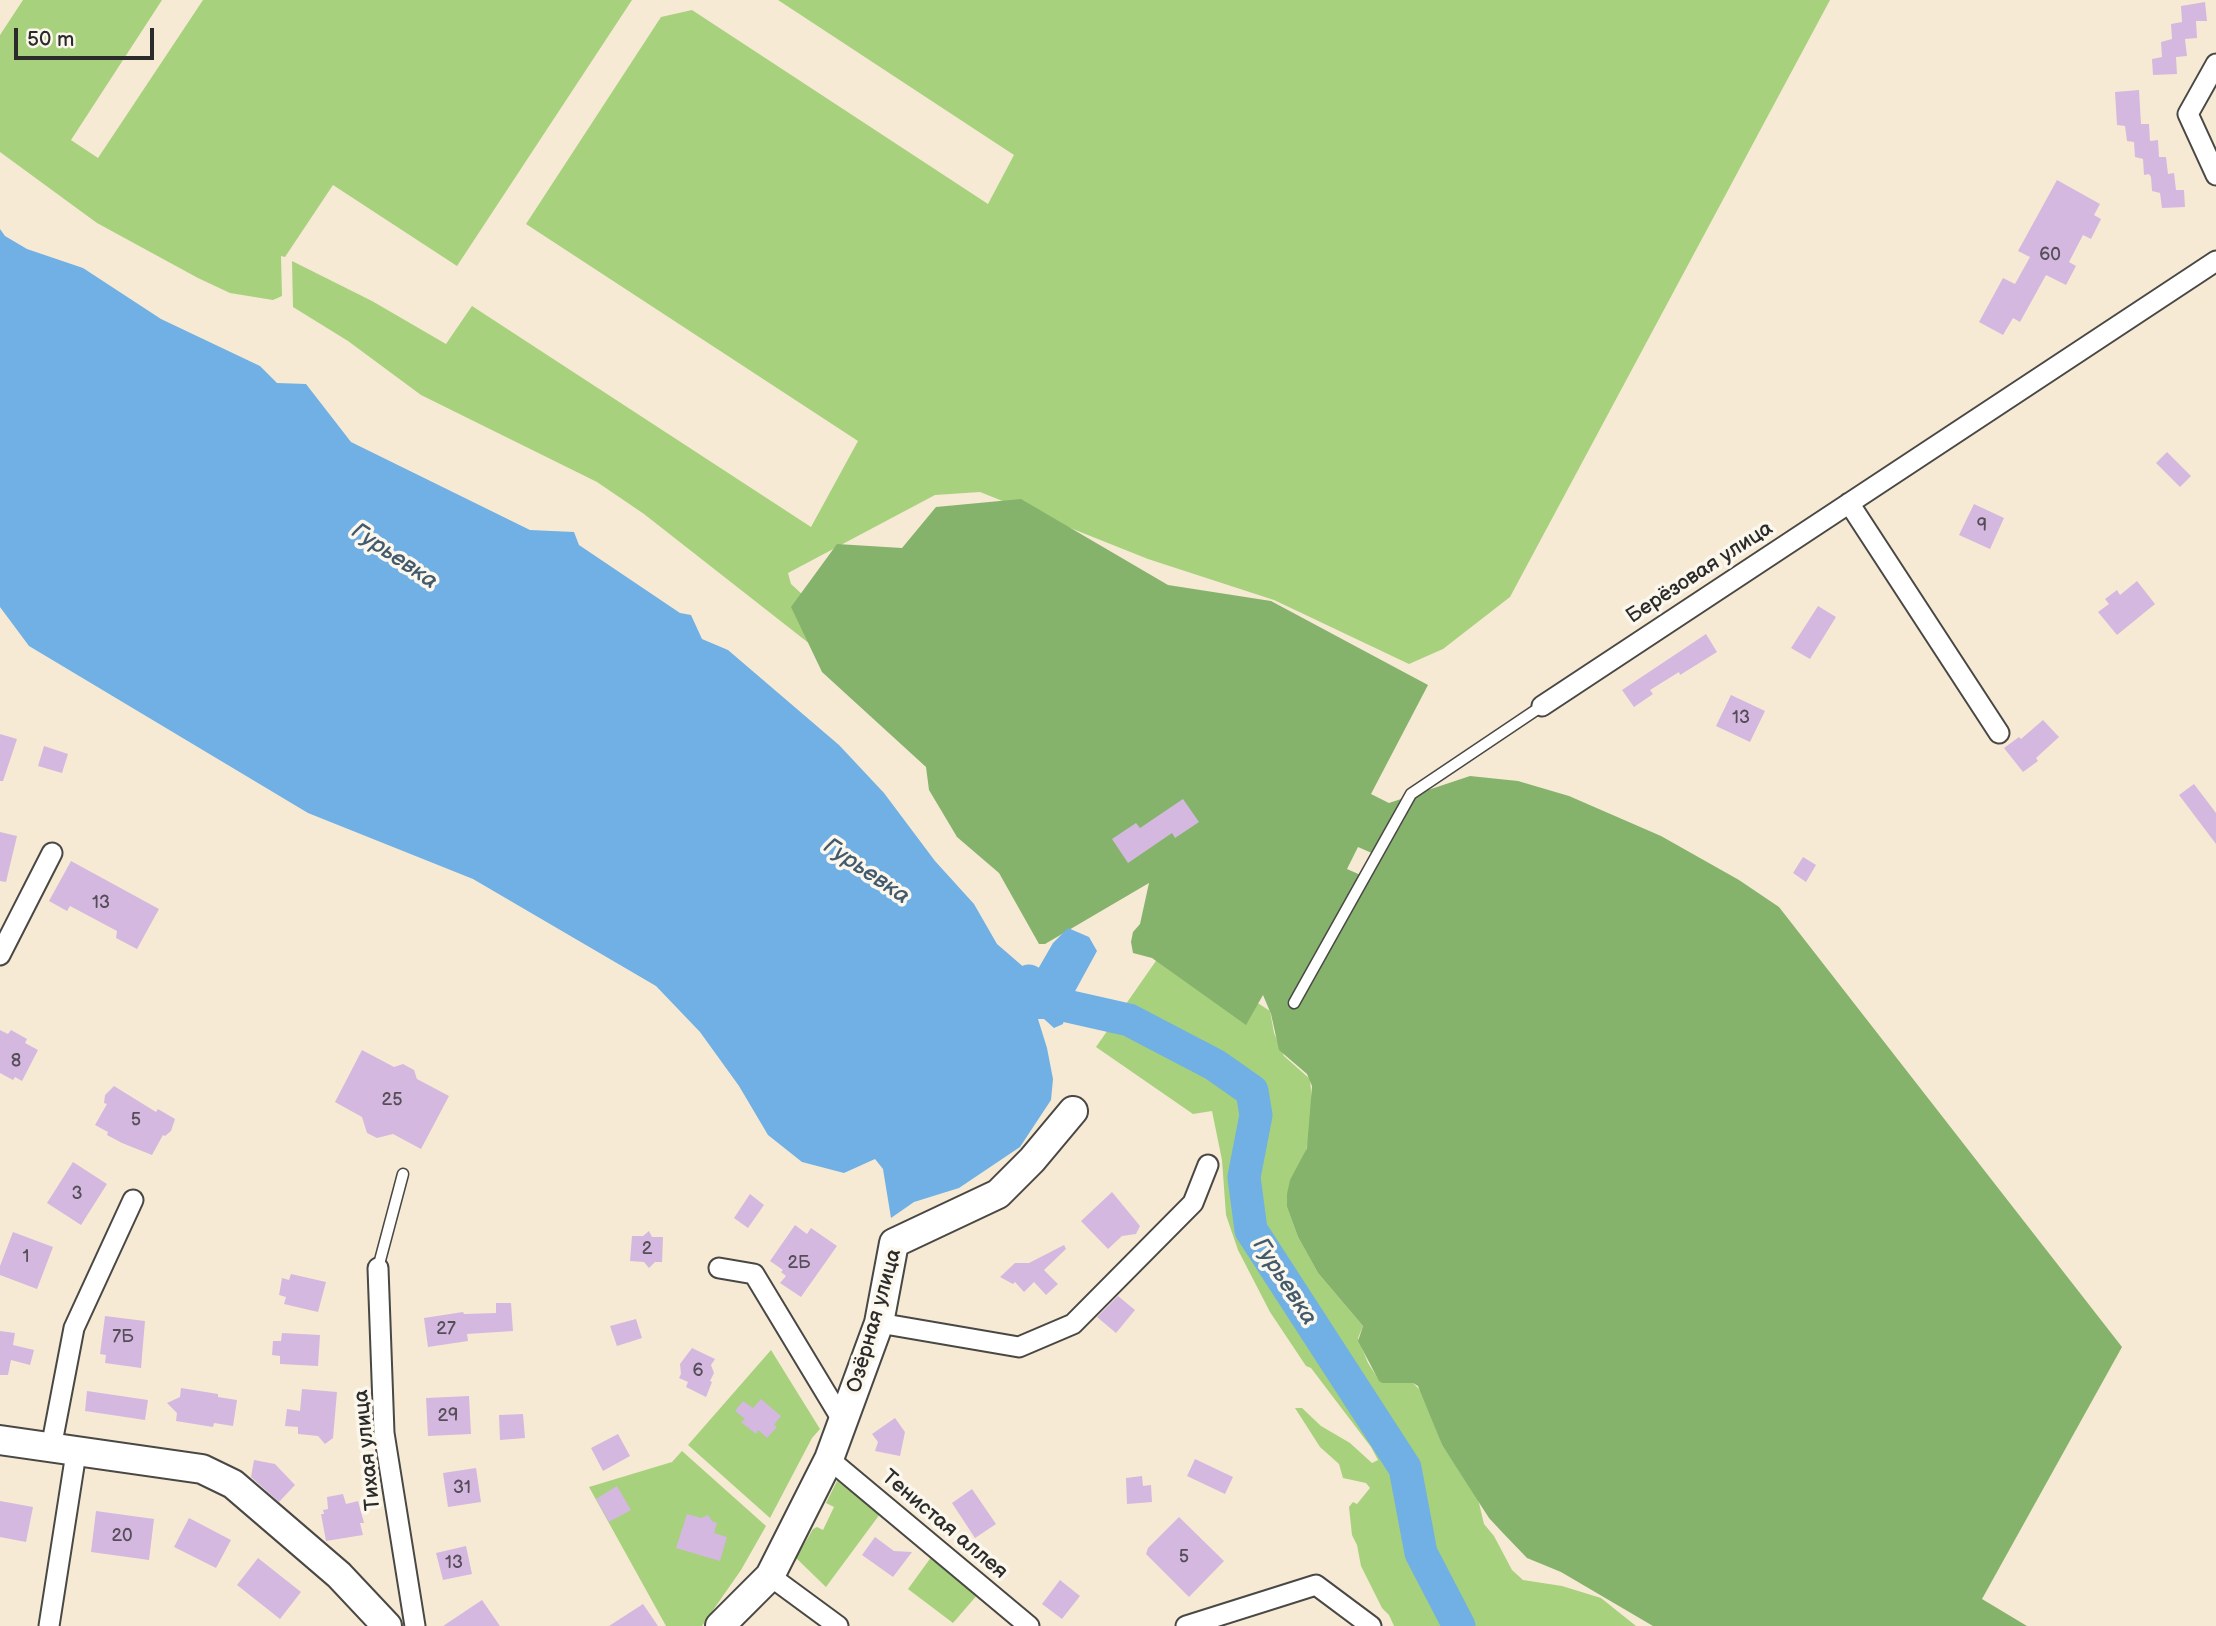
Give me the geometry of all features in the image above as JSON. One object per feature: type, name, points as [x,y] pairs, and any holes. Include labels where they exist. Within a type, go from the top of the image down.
[{"type":"street","points":[[2216,64],[2188,114],[2216,175]]},
{"type":"street","name":"Берёзовая улица","points":[[1542,706],[2216,261]]},
{"type":"street","points":[[1849,503],[1999,733]]},
{"type":"street","points":[[0,956],[52,853]]},
{"type":"street","name":"Озёрная улица","points":[[720,1626],[770,1576],[829,1459],[879,1323],[894,1243],[998,1194],[1032,1160],[1073,1111]]},
{"type":"street","points":[[879,1323],[1018,1347],[1073,1324],[1193,1203],[1208,1165]]},
{"type":"street","points":[[49,1626],[74,1328],[133,1200]]},
{"type":"street","name":"Тихая улица","points":[[378,1268],[384,1433],[415,1626]]},
{"type":"street","points":[[719,1268],[754,1274],[844,1423]]},
{"type":"street","points":[[0,1440],[202,1469],[233,1483],[339,1575],[387,1626]]},
{"type":"street","name":"Тенистая аллея","points":[[829,1459],[1030,1626]]},
{"type":"street","points":[[770,1576],[838,1626]]},
{"type":"street","points":[[1186,1626],[1316,1585],[1371,1626]]},
{"type":"lane","name":"Берёзовая улица","points":[[1294,1003],[1410,794],[1542,706]]},
{"type":"lane","points":[[378,1268],[403,1174]]},
{"type":"green space","points":[[23,0],[162,0],[71,140],[98,158],[203,0],[632,0],[457,266],[333,185],[285,257],[281,256],[282,296],[273,300],[230,293],[198,278],[97,223],[0,152],[0,35]]},
{"type":"green space","points":[[778,0],[1830,0],[1510,597],[1443,649],[1409,664],[1274,600],[1148,559],[980,492],[935,495],[788,573],[791,584],[1120,887],[644,514],[597,482],[421,395],[348,341],[293,307],[292,261],[372,301],[446,344],[472,306],[811,527],[858,441],[526,224],[661,17],[692,10],[988,204],[1014,155]]},
{"type":"green space","points":[[1021,499],[1168,585],[1271,601],[1428,685],[1371,794],[1389,803],[1470,776],[1518,781],[1569,796],[1661,836],[1739,880],[1779,907],[2122,1347],[1982,1599],[2027,1626],[1653,1626],[1561,1572],[1527,1558],[1489,1518],[1442,1445],[1418,1386],[1413,1383],[1379,1381],[1358,1341],[1363,1326],[1318,1273],[1298,1237],[1287,1207],[1287,1194],[1290,1180],[1307,1148],[1312,1086],[1307,1074],[1279,1050],[1271,1014],[1263,995],[1246,1025],[1152,958],[1133,953],[1133,932],[1140,924],[1149,883],[1045,944],[1039,944],[999,873],[957,837],[929,790],[926,767],[822,672],[791,607],[837,544],[902,548],[936,507]],"holes":[[[1358,847],[1374,854],[1363,876],[1347,869]]]},
{"type":"green space","points":[[1158,958],[1250,998],[1270,1011],[1274,1033],[1284,1056],[1310,1079],[1312,1102],[1309,1141],[1287,1207],[1298,1237],[1318,1273],[1363,1326],[1358,1338],[1368,1363],[1379,1380],[1382,1383],[1413,1383],[1421,1391],[1442,1445],[1478,1499],[1484,1524],[1494,1536],[1512,1570],[1523,1580],[1562,1586],[1601,1598],[1636,1626],[1394,1626],[1361,1566],[1352,1535],[1349,1507],[1353,1502],[1357,1504],[1370,1488],[1366,1483],[1343,1478],[1339,1464],[1320,1447],[1295,1408],[1302,1408],[1321,1426],[1350,1443],[1372,1463],[1378,1460],[1311,1368],[1306,1366],[1270,1312],[1238,1250],[1226,1215],[1222,1160],[1212,1111],[1193,1114],[1096,1047]]},
{"type":"green space","points":[[771,1350],[820,1429],[812,1438],[770,1518],[688,1445]]},
{"type":"green space","points":[[682,1451],[766,1526],[741,1570],[702,1626],[666,1626],[589,1487],[672,1462]]},
{"type":"green space","points":[[837,1481],[880,1514],[826,1587],[796,1558],[813,1529],[817,1527],[823,1530],[834,1507],[826,1503]]},
{"type":"green space","points":[[932,1556],[978,1594],[953,1623],[908,1589]]},
{"type":"water","points":[[0,229],[5,236],[27,249],[83,268],[161,319],[260,366],[277,383],[306,384],[351,442],[530,530],[574,532],[579,545],[680,613],[691,615],[702,639],[728,650],[839,745],[884,793],[935,861],[974,904],[997,944],[1034,976],[1053,943],[1068,928],[1089,937],[1097,951],[1067,1006],[1063,1024],[1054,1028],[1044,1019],[1038,1019],[1053,1079],[1051,1100],[1020,1147],[959,1188],[914,1202],[891,1218],[883,1169],[875,1159],[844,1173],[802,1162],[768,1135],[739,1086],[700,1032],[656,986],[473,879],[308,813],[29,646],[0,607]]},
{"type":"building","points":[[2205,2],[2207,21],[2196,21],[2197,38],[2185,39],[2187,56],[2176,57],[2177,74],[2153,75],[2152,59],[2162,57],[2161,42],[2172,39],[2171,24],[2182,22],[2181,6]]},
{"type":"building","points":[[2139,90],[2141,124],[2149,124],[2150,141],[2158,140],[2159,157],[2166,157],[2168,174],[2174,173],[2176,190],[2184,190],[2185,207],[2162,208],[2160,193],[2152,191],[2151,177],[2149,174],[2144,175],[2143,159],[2135,157],[2134,142],[2127,141],[2125,126],[2117,125],[2115,92]]},
{"type":"building","points":[[2057,180],[2100,204],[2094,215],[2101,219],[2091,239],[2083,235],[2069,262],[2076,266],[2066,285],[2046,275],[2020,322],[2013,318],[2003,335],[1979,322],[2003,278],[2015,284],[2030,257],[2018,251]]},
{"type":"building","points":[[2167,452],[2191,476],[2180,487],[2156,463]]},
{"type":"building","points":[[1974,504],[2004,518],[1990,549],[1959,535]]},
{"type":"building","points":[[2137,581],[2155,604],[2117,635],[2098,612],[2109,604],[2105,599],[2117,590],[2120,595]]},
{"type":"building","points":[[1818,606],[1836,617],[1810,659],[1791,648]]},
{"type":"building","points":[[1706,634],[1717,652],[1650,690],[1653,694],[1634,707],[1622,690]]},
{"type":"building","points":[[1731,695],[1765,711],[1750,742],[1716,726]]},
{"type":"building","points":[[2043,720],[2059,737],[2036,758],[2038,761],[2023,772],[2004,748],[2019,737],[2021,739]]},
{"type":"building","points":[[0,734],[17,739],[3,781],[0,781]]},
{"type":"building","points":[[44,746],[68,754],[62,773],[38,766]]},
{"type":"building","points":[[2194,784],[2216,813],[2216,844],[2179,795]]},
{"type":"building","points":[[1183,799],[1199,822],[1175,838],[1172,833],[1128,863],[1112,839],[1136,823],[1140,828]]},
{"type":"building","points":[[0,832],[17,836],[6,882],[0,881]]},
{"type":"building","points":[[1803,857],[1816,865],[1806,882],[1793,873]]},
{"type":"building","points":[[71,861],[159,909],[137,949],[116,938],[117,931],[70,906],[67,911],[49,901]]},
{"type":"building","points":[[0,1030],[8,1034],[11,1030],[27,1039],[25,1043],[38,1050],[22,1081],[15,1077],[13,1080],[0,1073]]},
{"type":"building","points":[[362,1050],[394,1067],[403,1064],[414,1070],[417,1079],[449,1096],[421,1149],[393,1134],[377,1138],[367,1133],[362,1117],[335,1102]]},
{"type":"building","points":[[114,1086],[156,1112],[158,1109],[175,1119],[171,1131],[163,1135],[152,1155],[122,1143],[95,1125],[107,1104],[104,1103],[105,1095]]},
{"type":"building","points":[[73,1162],[107,1184],[81,1225],[47,1203]]},
{"type":"building","points":[[1112,1192],[1140,1226],[1136,1234],[1122,1236],[1108,1249],[1081,1221]]},
{"type":"building","points":[[750,1194],[764,1205],[748,1228],[734,1218]]},
{"type":"building","points":[[795,1225],[807,1234],[811,1228],[837,1246],[801,1297],[780,1283],[786,1276],[781,1272],[783,1270],[770,1261]]},
{"type":"building","points":[[649,1231],[652,1237],[663,1237],[662,1262],[655,1262],[649,1268],[644,1262],[630,1261],[632,1236],[643,1236]]},
{"type":"building","points":[[13,1232],[53,1247],[37,1289],[0,1275],[0,1266]]},
{"type":"building","points":[[1064,1245],[1066,1249],[1044,1270],[1058,1284],[1046,1295],[1034,1282],[1024,1292],[1015,1282],[1013,1284],[1000,1277],[1015,1263],[1029,1263]]},
{"type":"building","points":[[291,1274],[326,1282],[318,1312],[284,1304],[286,1297],[279,1295],[282,1278],[289,1280]]},
{"type":"building","points":[[1118,1296],[1135,1310],[1116,1333],[1097,1317]]},
{"type":"building","points":[[496,1303],[511,1303],[513,1331],[467,1334],[468,1341],[428,1347],[424,1318],[463,1312],[496,1313]]},
{"type":"building","points":[[105,1316],[145,1321],[141,1368],[105,1363],[106,1355],[100,1354]]},
{"type":"building","points":[[636,1319],[642,1338],[617,1346],[610,1326]]},
{"type":"building","points":[[0,1331],[15,1333],[13,1345],[34,1350],[30,1365],[11,1360],[8,1375],[0,1375]]},
{"type":"building","points":[[282,1333],[320,1335],[318,1366],[280,1364],[280,1356],[272,1355],[273,1341],[281,1341]]},
{"type":"building","points":[[692,1348],[715,1359],[711,1365],[714,1373],[706,1397],[686,1387],[688,1382],[679,1378],[680,1364]]},
{"type":"building","points":[[181,1388],[237,1400],[233,1426],[214,1423],[213,1427],[176,1421],[177,1413],[167,1403],[180,1397]]},
{"type":"building","points":[[302,1389],[337,1392],[333,1438],[325,1444],[318,1436],[298,1434],[298,1427],[285,1426],[287,1409],[300,1411]]},
{"type":"building","points":[[87,1391],[148,1400],[145,1420],[85,1411]]},
{"type":"building","points":[[469,1396],[471,1434],[428,1436],[426,1398]]},
{"type":"building","points":[[761,1399],[781,1416],[774,1425],[777,1427],[767,1438],[758,1430],[756,1434],[741,1422],[745,1419],[735,1411],[743,1401],[753,1408]]},
{"type":"building","points":[[523,1414],[525,1438],[500,1440],[499,1415]]},
{"type":"building","points":[[895,1418],[905,1432],[900,1456],[875,1451],[878,1442],[872,1434]]},
{"type":"building","points":[[618,1434],[630,1456],[603,1471],[591,1448]]},
{"type":"building","points":[[1195,1459],[1233,1477],[1225,1494],[1187,1476]]},
{"type":"building","points":[[254,1460],[275,1464],[295,1485],[279,1502],[251,1477]]},
{"type":"building","points":[[476,1468],[481,1502],[448,1507],[443,1473]]},
{"type":"building","points":[[1142,1476],[1143,1486],[1151,1485],[1152,1502],[1127,1504],[1126,1478]]},
{"type":"building","points":[[617,1486],[631,1510],[609,1522],[596,1499]]},
{"type":"building","points":[[972,1489],[996,1524],[975,1538],[952,1503]]},
{"type":"building","points":[[343,1494],[346,1504],[358,1501],[364,1523],[360,1523],[363,1535],[326,1541],[321,1514],[328,1509],[327,1497]]},
{"type":"building","points":[[0,1501],[33,1507],[26,1542],[0,1537]]},
{"type":"building","points":[[96,1511],[154,1519],[149,1560],[91,1552]]},
{"type":"building","points":[[687,1514],[701,1518],[708,1515],[717,1523],[714,1533],[727,1537],[720,1561],[676,1548]]},
{"type":"building","points":[[1179,1517],[1224,1561],[1189,1597],[1146,1554],[1148,1548]]},
{"type":"building","points":[[189,1518],[231,1540],[216,1568],[174,1547]]},
{"type":"building","points":[[875,1537],[894,1551],[912,1552],[893,1577],[862,1555]]},
{"type":"building","points":[[466,1546],[472,1574],[443,1580],[436,1553]]},
{"type":"building","points":[[258,1558],[301,1592],[280,1619],[237,1585]]},
{"type":"building","points":[[1060,1580],[1080,1596],[1062,1619],[1042,1604]]},
{"type":"building","points":[[482,1600],[500,1626],[443,1626]]},
{"type":"building","points":[[643,1604],[658,1626],[609,1626]]},
{"type":"waterway","name":"Гурьевка","points":[[1029,981],[1067,1006],[1129,1020],[1215,1065],[1252,1091],[1256,1115],[1244,1177],[1251,1230],[1405,1468],[1421,1553],[1459,1626]]}]
